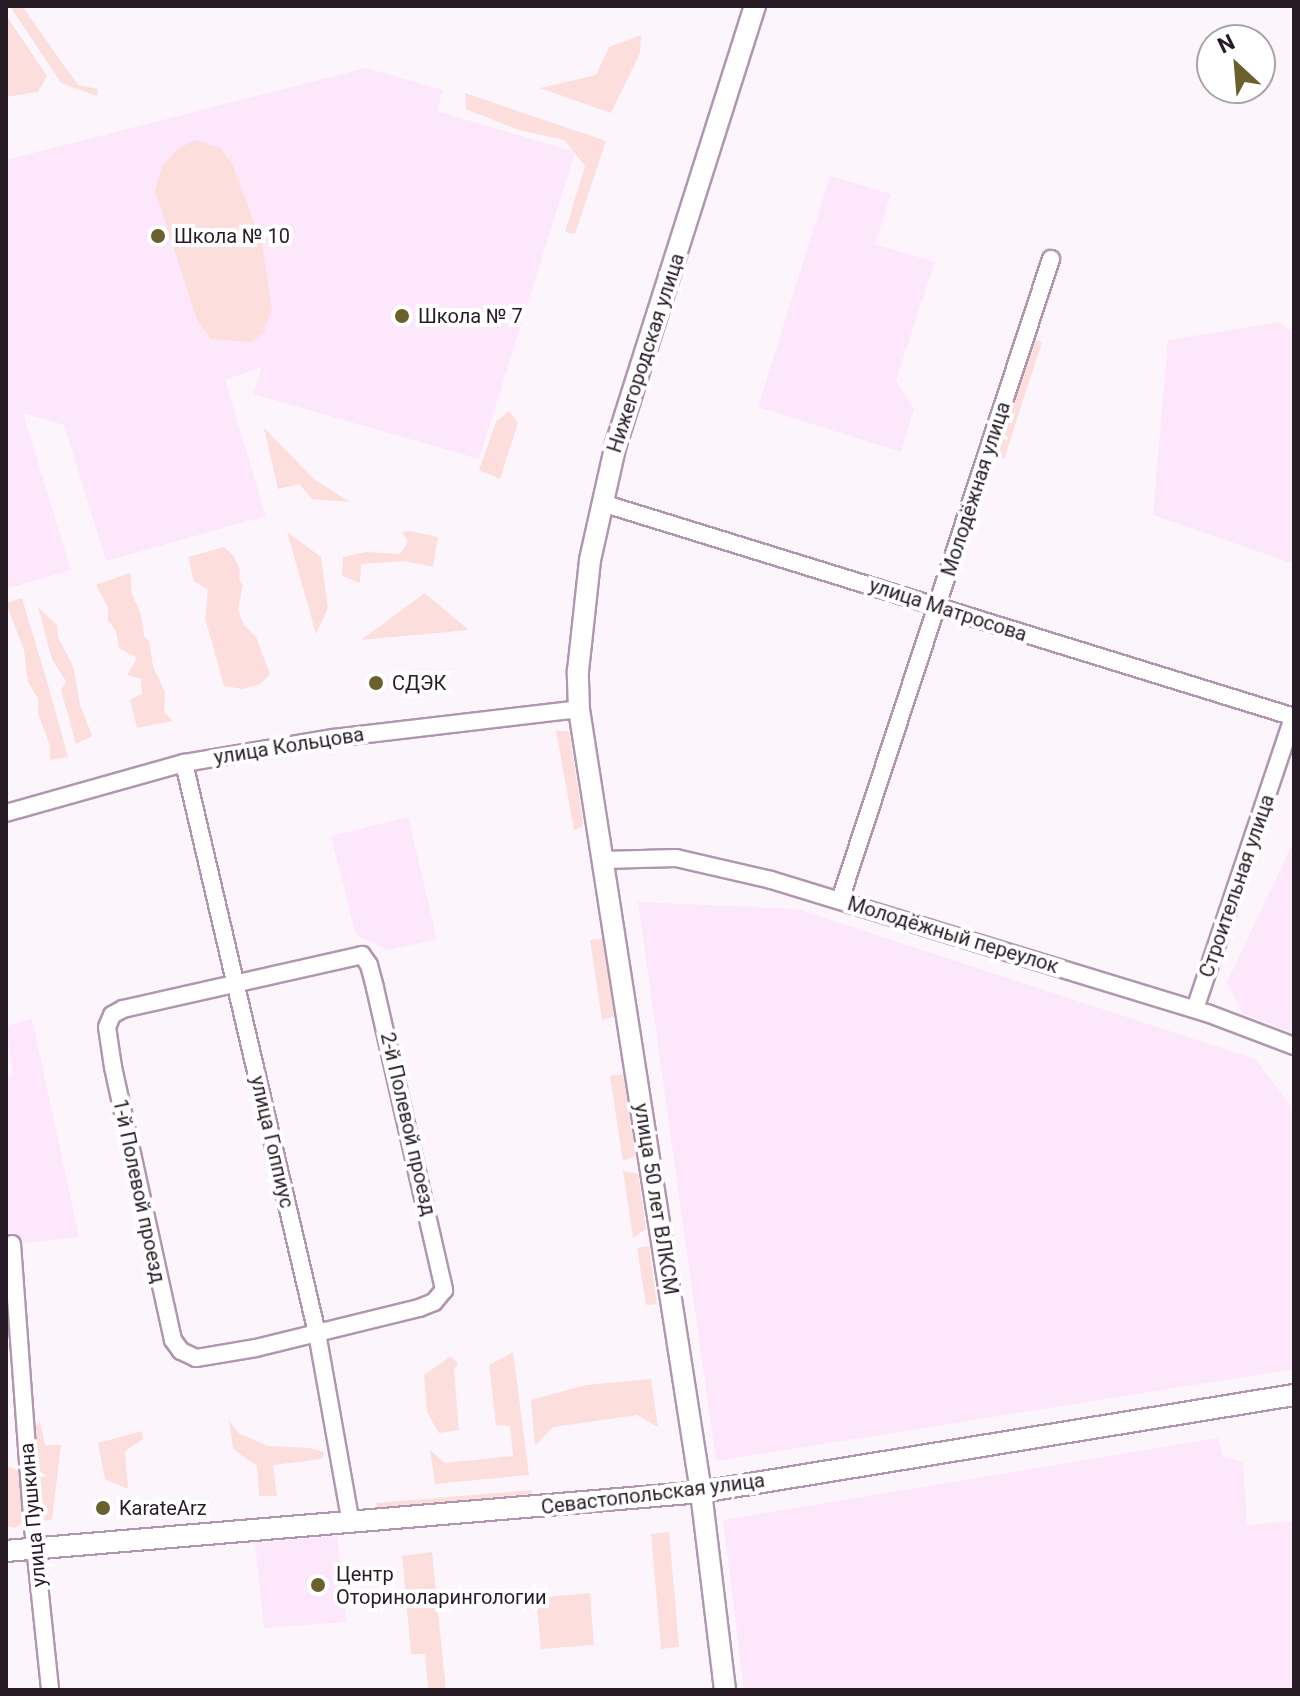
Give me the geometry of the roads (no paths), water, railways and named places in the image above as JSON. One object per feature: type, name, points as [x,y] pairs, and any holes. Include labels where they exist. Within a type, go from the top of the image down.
[{"type":"street","name":"Нижегородская улица","points":[[579,709],[578,671],[590,560],[616,444],[755,6]]},
{"type":"street","name":"Молодёжная улица","points":[[840,900],[1051,259]]},
{"type":"street","name":"улица Матросова","points":[[602,503],[1294,717]]},
{"type":"street","name":"улица Кольцова","points":[[6,813],[184,763],[333,738],[579,709]]},
{"type":"street","name":"улица 50 лет ВЛКСМ","points":[[579,709],[701,1492],[725,1690]]},
{"type":"street","name":"Строительная улица","points":[[1195,1009],[1294,717]]},
{"type":"street","name":"улица Гоппиус","points":[[184,763],[317,1333],[351,1523]]},
{"type":"street","name":"Молодёжный переулок","points":[[604,860],[676,858],[840,900],[1195,1009],[1294,1046]]},
{"type":"street","name":"2-й Полевой проезд","points":[[235,983],[362,955],[369,965],[375,988],[438,1253],[444,1290],[434,1302],[317,1333]]},
{"type":"street","name":"1-й Полевой проезд","points":[[235,983],[123,1009],[112,1015],[107,1027],[139,1196],[173,1340],[181,1351],[196,1358],[317,1333]]},
{"type":"street","name":"улица Пушкина","points":[[12,1244],[35,1549],[50,1690]]},
{"type":"street","name":"Севастопольская улица","points":[[6,1551],[701,1492],[1294,1395]]},
{"type":"place","name":"Школа № 10","points":[[158,236]]},
{"type":"place","name":"Школа № 7","points":[[402,316]]},
{"type":"place","name":"СДЭК","points":[[376,683]]},
{"type":"place","name":"KarateArz","points":[[103,1508]]},
{"type":"place","name":"Центр Оториноларингологии","points":[[318,1585]]}]
